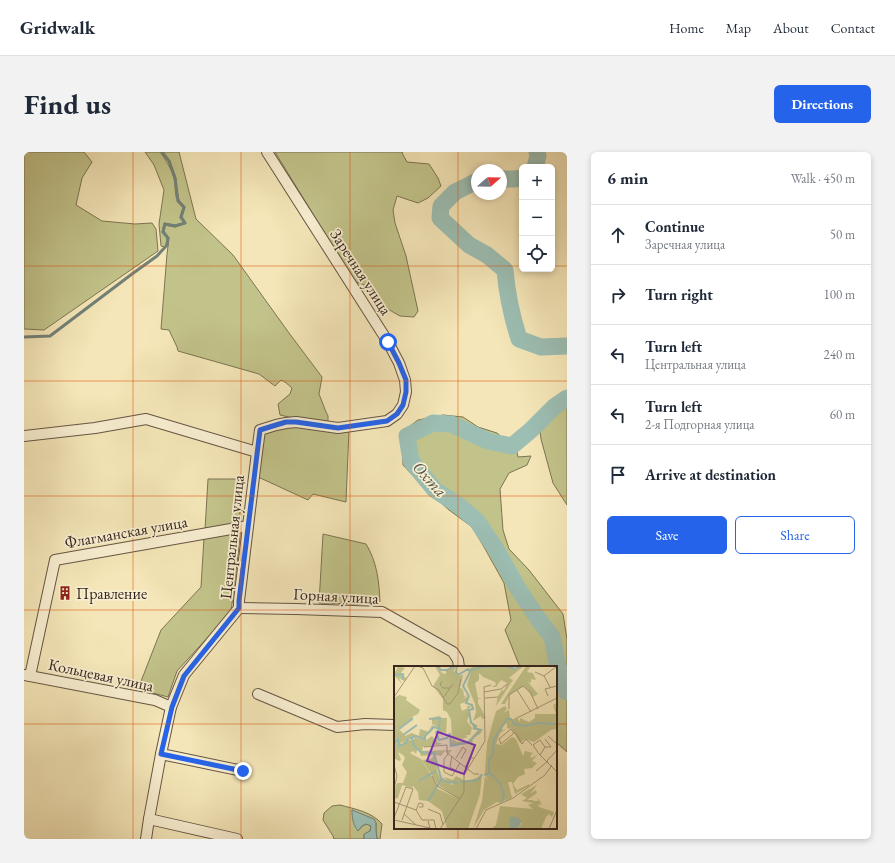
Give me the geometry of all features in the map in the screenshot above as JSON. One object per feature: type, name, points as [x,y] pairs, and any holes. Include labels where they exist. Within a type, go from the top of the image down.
[{"type":"street","name":"Заречная улица","points":[[260,430],[286,422],[338,428],[387,421],[397,414],[403,405],[406,392],[406,380],[388,342],[267,152]]},
{"type":"street","points":[[24,436],[95,428],[146,419],[257,452]]},
{"type":"street","name":"Центральная улица","points":[[146,839],[161,754],[172,707],[184,676],[239,608],[260,430]]},
{"type":"street","name":"Флагманская улица","points":[[27,675],[56,560],[248,526]]},
{"type":"street","name":"Горная улица","points":[[239,608],[382,612],[452,652],[458,660],[459,666]]},
{"type":"street","name":"Кольцевая улица","points":[[27,675],[155,700],[172,707]]},
{"type":"street","points":[[258,694],[337,726],[365,724],[394,725]]},
{"type":"street","points":[[161,754],[243,771]]},
{"type":"street","points":[[149,819],[237,839]]},
{"type":"green space","points":[[24,152],[84,152],[92,162],[82,178],[76,205],[102,221],[135,224],[152,223],[156,229],[158,251],[44,330],[24,329]]},
{"type":"green space","points":[[145,152],[160,152],[170,167],[174,178],[177,200],[183,208],[180,218],[184,223],[175,225],[164,223],[162,232],[167,238],[166,245],[164,247],[161,246],[159,224],[164,190],[154,165]]},
{"type":"green space","points":[[162,152],[179,152],[196,219],[233,255],[322,377],[319,394],[328,416],[328,423],[324,425],[280,415],[278,404],[290,394],[292,388],[285,382],[281,380],[275,386],[259,374],[178,351],[169,330],[161,329],[169,238],[164,231],[165,225],[175,227],[186,223],[182,217],[185,207],[179,200],[176,178],[169,160]]},
{"type":"green space","points":[[275,152],[403,152],[402,153],[407,162],[429,164],[441,186],[428,198],[418,203],[397,196],[393,210],[395,223],[406,256],[418,311],[414,317],[400,316],[386,308],[372,288],[354,281]]},
{"type":"green space","points":[[567,406],[567,505],[553,483],[540,431],[549,415]]},
{"type":"green space","points":[[443,415],[463,417],[478,427],[497,433],[516,448],[518,457],[531,456],[527,465],[509,473],[500,489],[503,530],[509,549],[529,570],[563,614],[567,639],[567,752],[557,743],[557,666],[520,666],[505,630],[511,620],[504,583],[484,547],[472,527],[431,494],[403,465],[402,445],[406,429],[418,420]]},
{"type":"green space","points":[[297,424],[349,429],[346,502],[313,494],[308,500],[256,476],[262,434]]},
{"type":"green space","points":[[208,479],[243,479],[239,523],[205,530]]},
{"type":"green space","points":[[237,532],[240,534],[240,538],[231,612],[177,671],[168,697],[138,689],[161,630],[201,587],[204,538]]},
{"type":"green space","points":[[323,534],[366,544],[373,558],[377,572],[380,602],[359,604],[319,603]]},
{"type":"green space","points":[[340,805],[363,812],[378,820],[382,824],[380,839],[377,839],[376,823],[352,810],[358,831],[362,826],[367,824],[371,826],[370,831],[364,835],[364,839],[334,839],[323,820],[324,813],[332,806]]},
{"type":"water","points":[[352,810],[374,819],[376,823],[377,839],[364,839],[364,834],[370,831],[371,826],[366,824],[358,831],[353,821]]},
{"type":"waterway","points":[[24,337],[50,336],[157,256],[167,245],[168,238],[163,232],[165,224],[175,226],[185,223],[181,217],[184,207],[178,201],[175,178],[169,161],[162,152]]},
{"type":"waterway","name":"Охта","points":[[536,164],[538,156],[537,152]]},
{"type":"waterway","name":"Охта","points":[[507,179],[519,178]]},
{"type":"waterway","name":"Охта","points":[[471,184],[455,192],[441,206],[440,218],[469,245],[487,255],[505,270],[510,305],[519,339],[541,347],[567,346]]},
{"type":"waterway","name":"Охта","points":[[567,398],[554,407],[531,430],[512,446],[488,441],[451,424],[433,423],[407,436],[411,461],[435,490],[458,505],[477,521],[497,551],[517,587],[552,637],[558,667],[567,692]]},
{"type":"place","name":"Правление","points":[[65,593]]},
{"type":"route","points":[[243,771],[161,754],[172,707],[184,676],[239,608],[260,430],[286,422],[338,428],[387,421],[397,414],[403,405],[406,392],[406,380],[388,342]]}]
